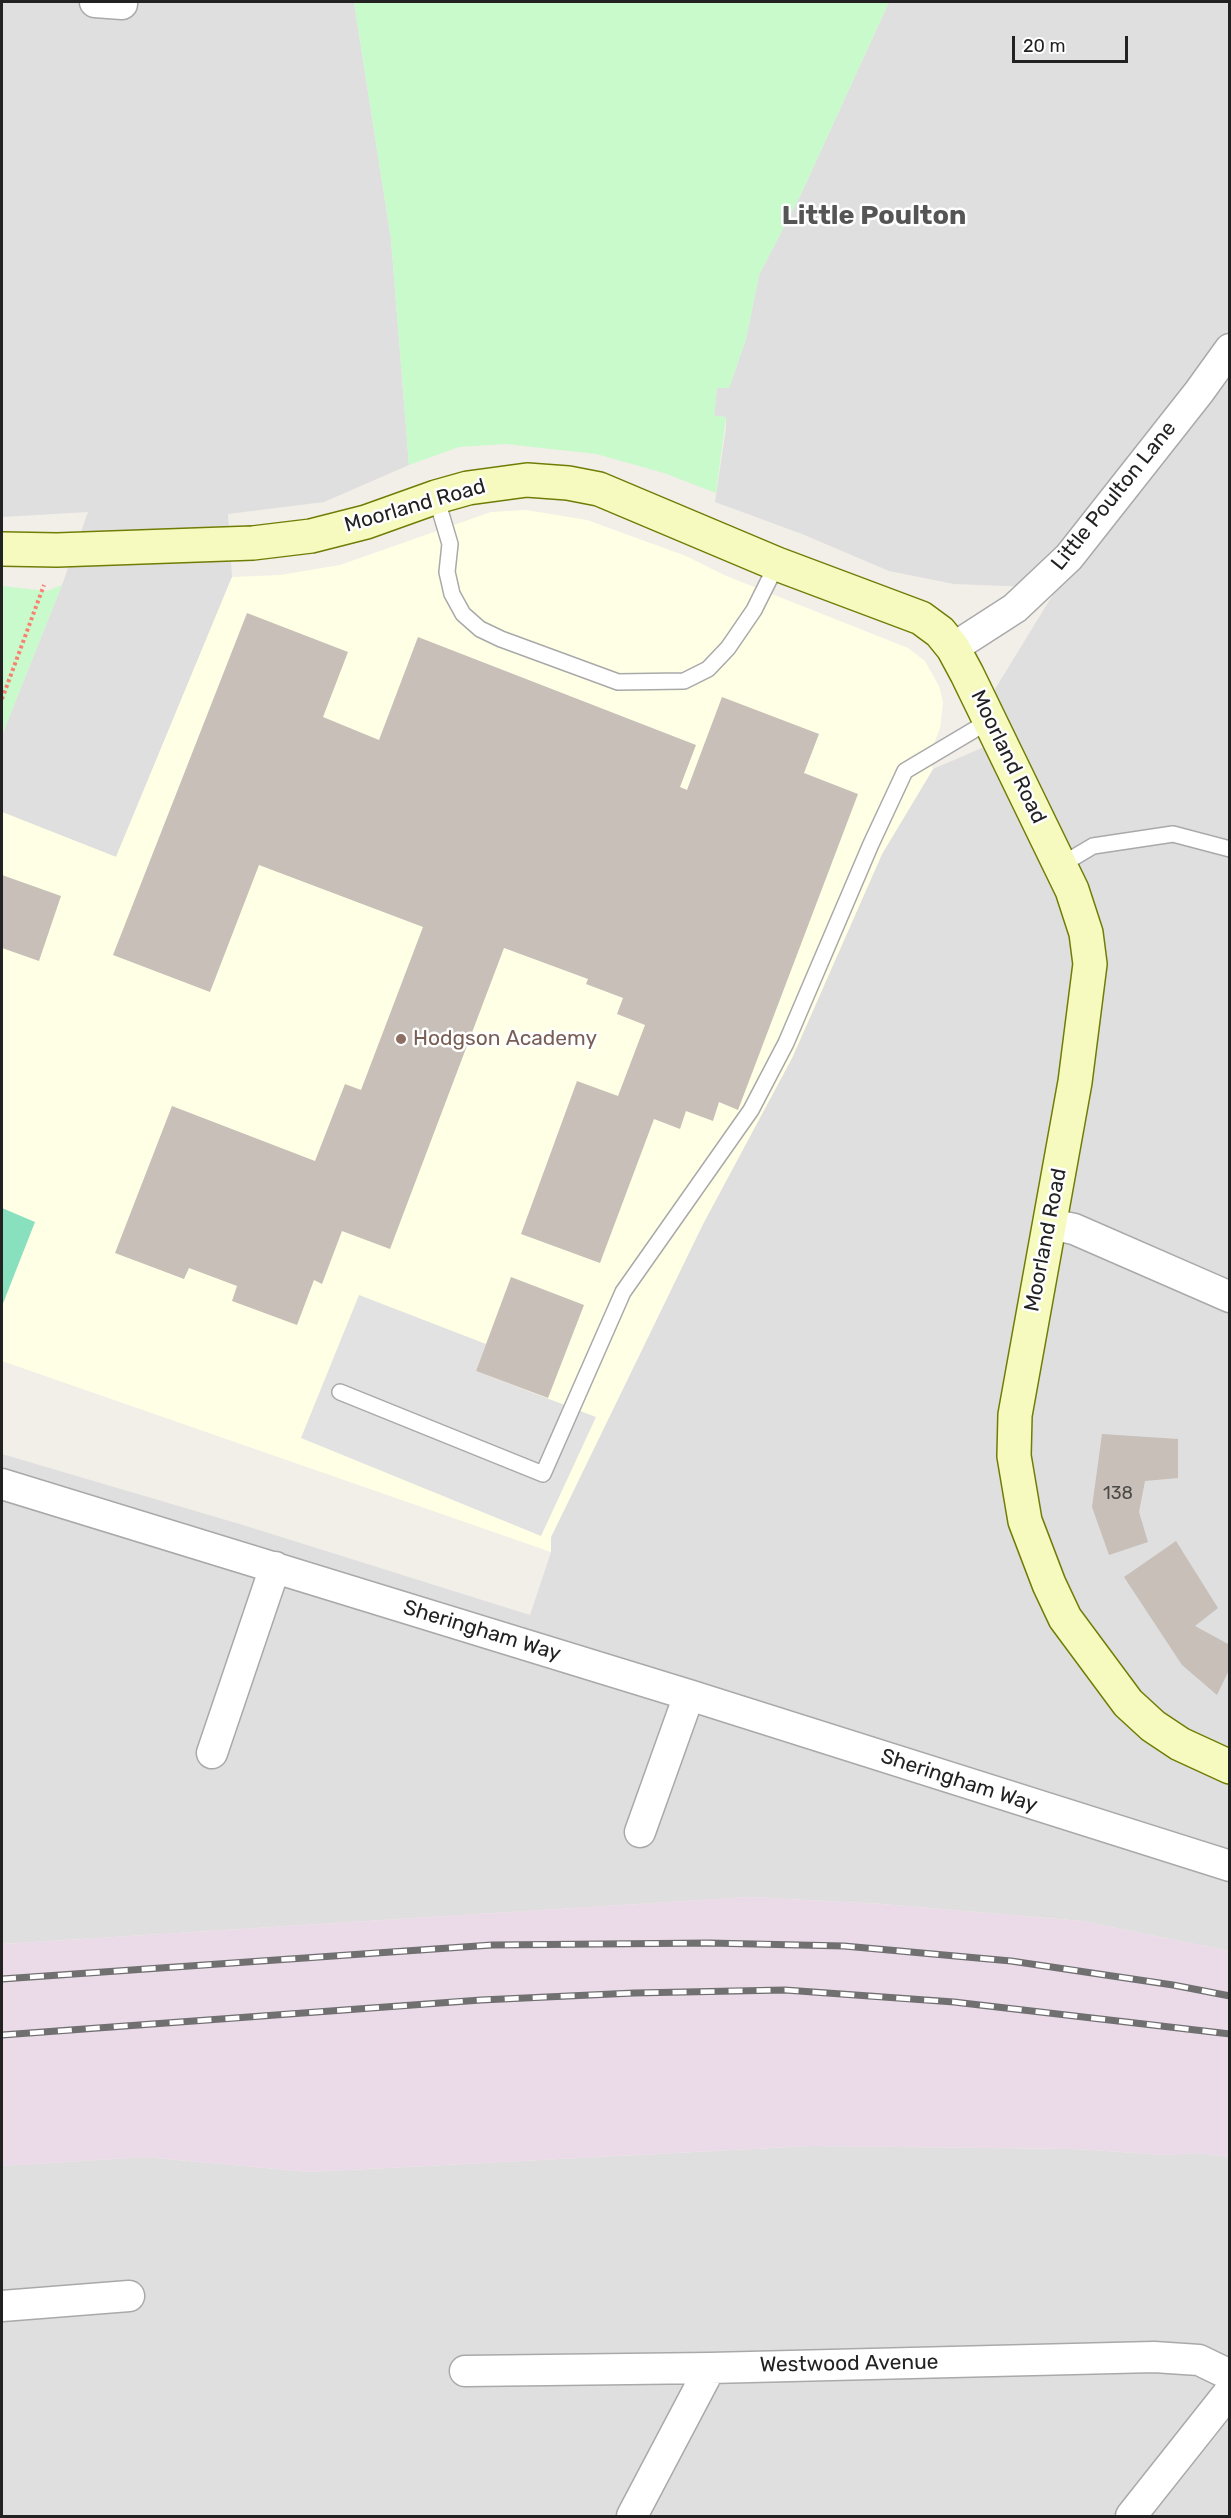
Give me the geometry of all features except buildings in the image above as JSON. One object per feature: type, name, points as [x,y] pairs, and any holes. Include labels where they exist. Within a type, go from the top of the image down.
[{"type":"street","name":"Little Poulton Lane","points":[[953,648],[1015,608],[1069,557],[1199,392],[1230,349]]},
{"type":"street","name":"Moorland Road","points":[[2,549],[57,550],[253,543],[311,536],[366,522],[436,496],[501,482],[527,480],[568,483],[599,489],[777,564],[921,618],[940,632],[953,648],[1061,865],[1080,911],[1086,933],[1090,964],[1075,1082],[1015,1415],[1014,1456],[1025,1521],[1049,1584],[1065,1618],[1128,1703],[1153,1726],[1180,1744],[1230,1767]]},
{"type":"street","points":[[1050,1224],[1074,1229],[1230,1298]]},
{"type":"street","name":"Sheringham Way","points":[[2,1484],[689,1695],[1230,1866]]},
{"type":"street","points":[[212,1753],[275,1567]]},
{"type":"street","points":[[640,1832],[689,1695]]},
{"type":"street","points":[[2,2306],[129,2296]]},
{"type":"street","name":"Westwood Avenue","points":[[465,2371],[710,2368],[1154,2357],[1199,2360],[1230,2375]]},
{"type":"street","points":[[632,2517],[710,2368]]},
{"type":"street","points":[[1131,2517],[1230,2391]]},
{"type":"lane","points":[[436,496],[450,543],[447,572],[452,594],[463,614],[480,629],[501,639],[618,682],[684,681],[708,669],[728,648],[754,610],[777,564]]},
{"type":"lane","points":[[340,1392],[543,1474],[623,1293],[751,1110],[786,1043],[871,844],[905,771],[989,721]]},
{"type":"lane","points":[[1061,865],[1092,846],[1173,834],[1230,849]]},
{"type":"path","points":[[2,699],[57,550]]},
{"type":"shaded area","points":[[2,2],[354,2],[391,239],[409,465],[324,502],[228,514],[232,577],[116,857],[2,812],[2,735],[62,585],[88,512],[2,517]]},
{"type":"shaded area","points":[[889,2],[1229,2],[1229,1951],[1082,1921],[882,1904],[750,1897],[2,1944],[2,1454],[243,1525],[530,1615],[551,1552],[551,1537],[703,1224],[792,1058],[882,854],[933,769],[998,741],[995,689],[1057,588],[954,584],[889,571],[802,534],[715,502],[726,428],[726,417],[714,416],[717,387],[729,388],[746,339],[759,275],[801,194]]},
{"type":"shaded area","name":"Hodgson Academy","points":[[526,510],[587,520],[686,556],[724,575],[908,648],[925,661],[939,686],[943,702],[940,728],[932,749],[926,754],[933,769],[882,854],[792,1058],[703,1224],[551,1537],[551,1552],[2,1361],[2,812],[116,857],[232,577],[280,575],[340,565],[491,512]]},
{"type":"shaded area","points":[[359,1295],[486,1344],[476,1371],[596,1417],[541,1536],[301,1438]]},
{"type":"shaded area","points":[[750,1897],[882,1904],[1082,1921],[1229,1951],[1229,2157],[1197,2153],[1167,2155],[1075,2149],[810,2146],[310,2172],[144,2157],[2,2166],[2,1944]]},
{"type":"shaded area","points":[[810,2146],[1075,2149],[1167,2155],[1197,2153],[1229,2157],[1229,2516],[2,2516],[2,2166],[144,2157],[310,2172]]},
{"type":"green space","points":[[354,2],[889,2],[801,194],[759,275],[746,339],[729,388],[717,388],[714,416],[726,417],[716,493],[664,473],[596,454],[506,444],[459,447],[409,465],[391,239]]},
{"type":"green space","points":[[62,585],[2,735],[2,586],[47,591]]},
{"type":"green space","points":[[2,1208],[35,1222],[2,1306]]},
{"type":"railway","points":[[2,1979],[492,1945],[709,1943],[844,1946],[1011,1961],[1173,1985],[1230,1996]]},
{"type":"railway","points":[[2,2035],[481,2000],[634,1993],[785,1990],[954,2002],[1230,2034]]},
{"type":"place","name":"Hodgson Academy","points":[[401,1039]]},
{"type":"district","name":"Little Poulton","points":[[874,216]]}]
